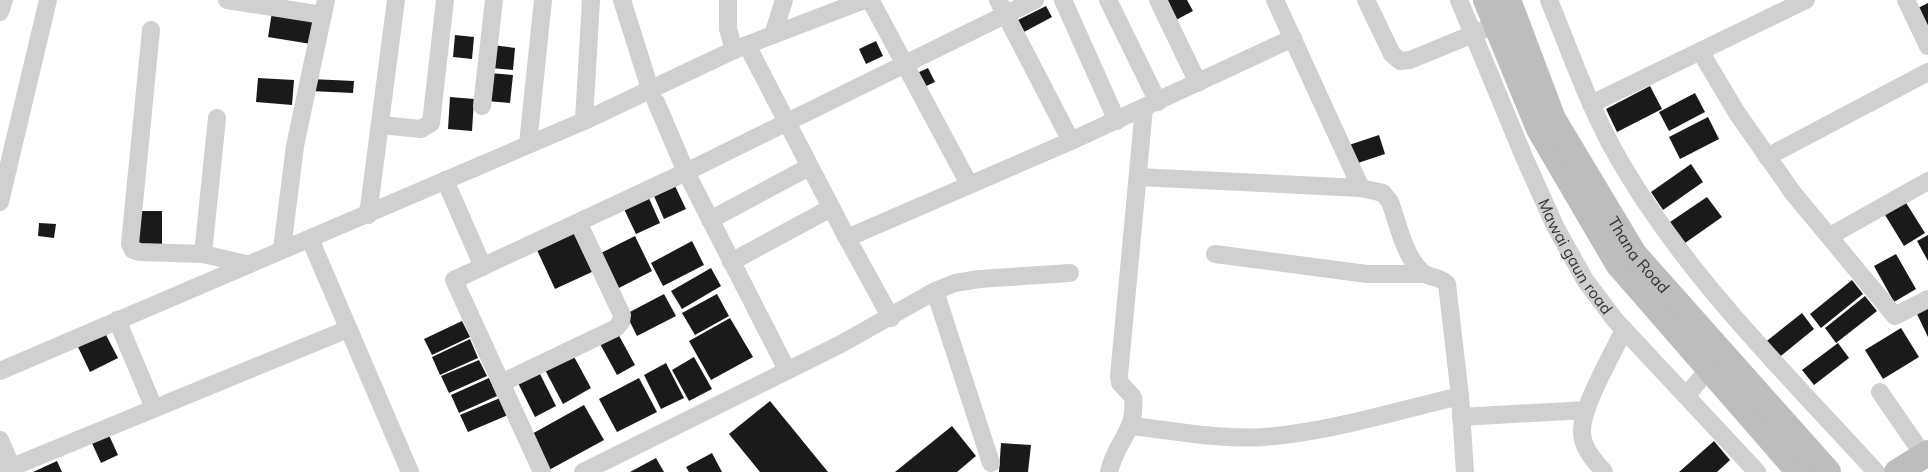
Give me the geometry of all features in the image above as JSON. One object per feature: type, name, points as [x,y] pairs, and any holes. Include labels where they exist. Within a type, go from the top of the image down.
[{"type":"street","points":[[0,12],[4,0]]},
{"type":"street","points":[[0,202],[48,0]]},
{"type":"street","points":[[227,0],[324,7],[295,146],[282,249]]},
{"type":"street","points":[[368,215],[396,0]]},
{"type":"street","points":[[381,124],[421,129],[431,123],[446,0]]},
{"type":"street","points":[[482,106],[494,0]]},
{"type":"street","points":[[528,144],[543,0]]},
{"type":"street","points":[[584,121],[591,0]]},
{"type":"street","points":[[622,0],[653,95],[686,172],[788,370]]},
{"type":"street","points":[[728,0],[728,29],[786,124],[891,318]]},
{"type":"street","points":[[773,35],[784,0]]},
{"type":"street","points":[[542,472],[454,280],[579,224],[904,66],[1002,7],[1035,0]]},
{"type":"street","points":[[1063,0],[1116,121]]},
{"type":"street","points":[[1108,0],[1151,105],[1138,177],[1119,376],[1120,383],[1133,397],[1132,426],[1117,448],[1109,472]]},
{"type":"street","points":[[1158,0],[1198,83]]},
{"type":"street","points":[[1277,0],[1361,188]]},
{"type":"street","points":[[1366,0],[1392,54],[1400,61],[1410,60],[1484,29]]},
{"type":"street","name":"Mawai gaun road","points":[[1459,0],[1484,29],[1555,226],[1585,280],[1624,329],[1757,472]]},
{"type":"street","name":"Thana Road","points":[[1486,0],[1484,29],[1618,264],[1828,472]]},
{"type":"street","name":"Thana Road","points":[[1508,0],[1553,119],[1634,254],[1799,472]]},
{"type":"street","points":[[1550,0],[1591,104],[1612,147],[1644,199],[1677,245],[1755,340],[1876,472]]},
{"type":"street","points":[[1591,104],[1806,0]]},
{"type":"street","points":[[1906,0],[1928,46]]},
{"type":"street","points":[[0,371],[246,264],[368,215],[528,144],[653,95],[741,48],[846,3],[868,2],[969,184]]},
{"type":"street","points":[[1002,7],[1071,141]]},
{"type":"street","points":[[151,30],[130,244],[133,250],[140,252],[203,254],[246,264]]},
{"type":"street","points":[[847,238],[1116,121],[1293,38]]},
{"type":"street","points":[[1700,51],[1767,157],[1895,316],[1928,299]]},
{"type":"street","points":[[1767,157],[1928,72]]},
{"type":"street","points":[[203,254],[217,118]]},
{"type":"street","points":[[710,220],[809,167]]},
{"type":"street","points":[[1138,177],[1361,188],[1383,193],[1390,202],[1410,255],[1424,274]]},
{"type":"street","points":[[445,180],[483,267]]},
{"type":"street","points":[[1830,236],[1928,181]]},
{"type":"street","points":[[731,262],[831,208]]},
{"type":"street","points":[[501,383],[616,328],[621,322],[622,315],[579,224]]},
{"type":"street","points":[[310,239],[410,472]]},
{"type":"street","points":[[1215,254],[1367,274],[1424,274],[1444,280],[1449,289],[1465,472]]},
{"type":"street","points":[[583,472],[891,318],[935,291],[955,283],[979,279],[1070,273]]},
{"type":"street","points":[[935,291],[991,463]]},
{"type":"street","points":[[117,320],[154,408]]},
{"type":"street","points":[[0,440],[8,470],[348,329]]},
{"type":"street","points":[[1604,472],[1586,446],[1582,432],[1586,410],[1624,329]]},
{"type":"street","points":[[1687,396],[1716,360]]},
{"type":"street","points":[[1880,392],[1926,454],[1897,472]]},
{"type":"street","points":[[1132,426],[1215,435],[1262,437],[1313,430],[1460,396]]},
{"type":"street","points":[[1461,417],[1586,410]]},
{"type":"building","points":[[1163,0],[1187,0],[1193,11],[1174,21]]},
{"type":"building","points":[[1928,3],[1928,26],[1914,10]]},
{"type":"building","points":[[1046,6],[1052,17],[1024,32],[1018,20]]},
{"type":"building","points":[[272,12],[315,19],[311,44],[268,37]]},
{"type":"building","points":[[455,35],[474,37],[472,59],[453,57]]},
{"type":"building","points":[[876,41],[883,56],[866,64],[859,49]]},
{"type":"building","points":[[493,45],[515,48],[513,70],[491,68]]},
{"type":"building","points":[[928,68],[935,82],[922,88],[915,74]]},
{"type":"building","points":[[490,73],[513,75],[510,103],[487,101]]},
{"type":"building","points":[[258,78],[294,80],[292,105],[256,102]]},
{"type":"building","points":[[311,79],[354,81],[353,93],[310,91]]},
{"type":"building","points":[[1650,86],[1662,109],[1617,132],[1606,109]]},
{"type":"building","points":[[1695,93],[1705,112],[1669,131],[1659,112]]},
{"type":"building","points":[[450,97],[474,99],[472,131],[448,129]]},
{"type":"building","points":[[1708,117],[1719,139],[1680,159],[1669,137]]},
{"type":"building","points":[[1379,135],[1385,154],[1352,165],[1346,146]]},
{"type":"building","points":[[1691,164],[1703,182],[1663,210],[1651,192]]},
{"type":"building","points":[[675,186],[686,209],[664,219],[654,196]]},
{"type":"building","points":[[648,196],[660,223],[636,234],[623,207]]},
{"type":"building","points":[[1707,197],[1722,217],[1685,243],[1670,222]]},
{"type":"building","points":[[1903,198],[1925,233],[1904,246],[1882,210]]},
{"type":"building","points":[[135,211],[162,211],[162,248],[135,248]]},
{"type":"building","points":[[39,223],[56,224],[54,238],[38,236]]},
{"type":"building","points":[[575,231],[594,271],[555,289],[537,250]]},
{"type":"building","points":[[1928,235],[1928,261],[1917,241]]},
{"type":"building","points":[[635,236],[652,271],[615,290],[597,255]]},
{"type":"building","points":[[692,241],[704,265],[663,286],[651,263]]},
{"type":"building","points":[[1896,254],[1916,289],[1894,302],[1874,266]]},
{"type":"building","points":[[711,268],[721,286],[682,309],[671,291]]},
{"type":"building","points":[[1852,280],[1863,294],[1821,328],[1810,314]]},
{"type":"building","points":[[664,294],[676,316],[637,336],[626,314]]},
{"type":"building","points":[[717,294],[729,316],[695,335],[682,313]]},
{"type":"building","points":[[1865,296],[1877,311],[1836,343],[1825,328]]},
{"type":"building","points":[[1928,306],[1928,337],[1916,312]]},
{"type":"building","points":[[1802,313],[1814,329],[1776,360],[1763,344]]},
{"type":"building","points":[[730,318],[753,357],[711,380],[689,341]]},
{"type":"building","points":[[462,321],[470,337],[432,355],[424,339]]},
{"type":"building","points":[[1901,328],[1919,357],[1883,379],[1865,350]]},
{"type":"building","points":[[617,332],[635,365],[617,375],[599,342]]},
{"type":"building","points":[[105,333],[118,358],[90,372],[78,347]]},
{"type":"building","points":[[470,339],[478,358],[440,375],[432,357]]},
{"type":"building","points":[[1838,343],[1849,358],[1814,385],[1802,370]]},
{"type":"building","points":[[572,353],[591,388],[563,404],[544,368]]},
{"type":"building","points":[[694,357],[712,389],[689,401],[672,370]]},
{"type":"building","points":[[479,360],[487,376],[449,393],[441,376]]},
{"type":"building","points":[[666,363],[684,398],[661,409],[644,375]]},
{"type":"building","points":[[539,372],[556,406],[535,417],[518,383]]},
{"type":"building","points":[[489,378],[497,396],[459,413],[451,395]]},
{"type":"building","points":[[639,378],[657,412],[617,432],[599,399]]},
{"type":"building","points":[[500,398],[508,415],[468,432],[460,415]]},
{"type":"building","points":[[770,401],[828,472],[760,472],[729,434]]},
{"type":"building","points":[[584,405],[604,440],[549,470],[530,435]]},
{"type":"building","points":[[952,426],[976,456],[957,472],[895,472]]},
{"type":"building","points":[[108,433],[118,455],[101,463],[91,441]]},
{"type":"building","points":[[1714,441],[1730,460],[1717,472],[1679,472]]},
{"type":"building","points":[[1001,443],[1031,445],[1028,472],[999,472]]},
{"type":"building","points":[[712,453],[722,472],[689,472],[686,467]]},
{"type":"building","points":[[656,458],[664,472],[630,472]]},
{"type":"building","points":[[57,461],[62,472],[33,472]]}]
